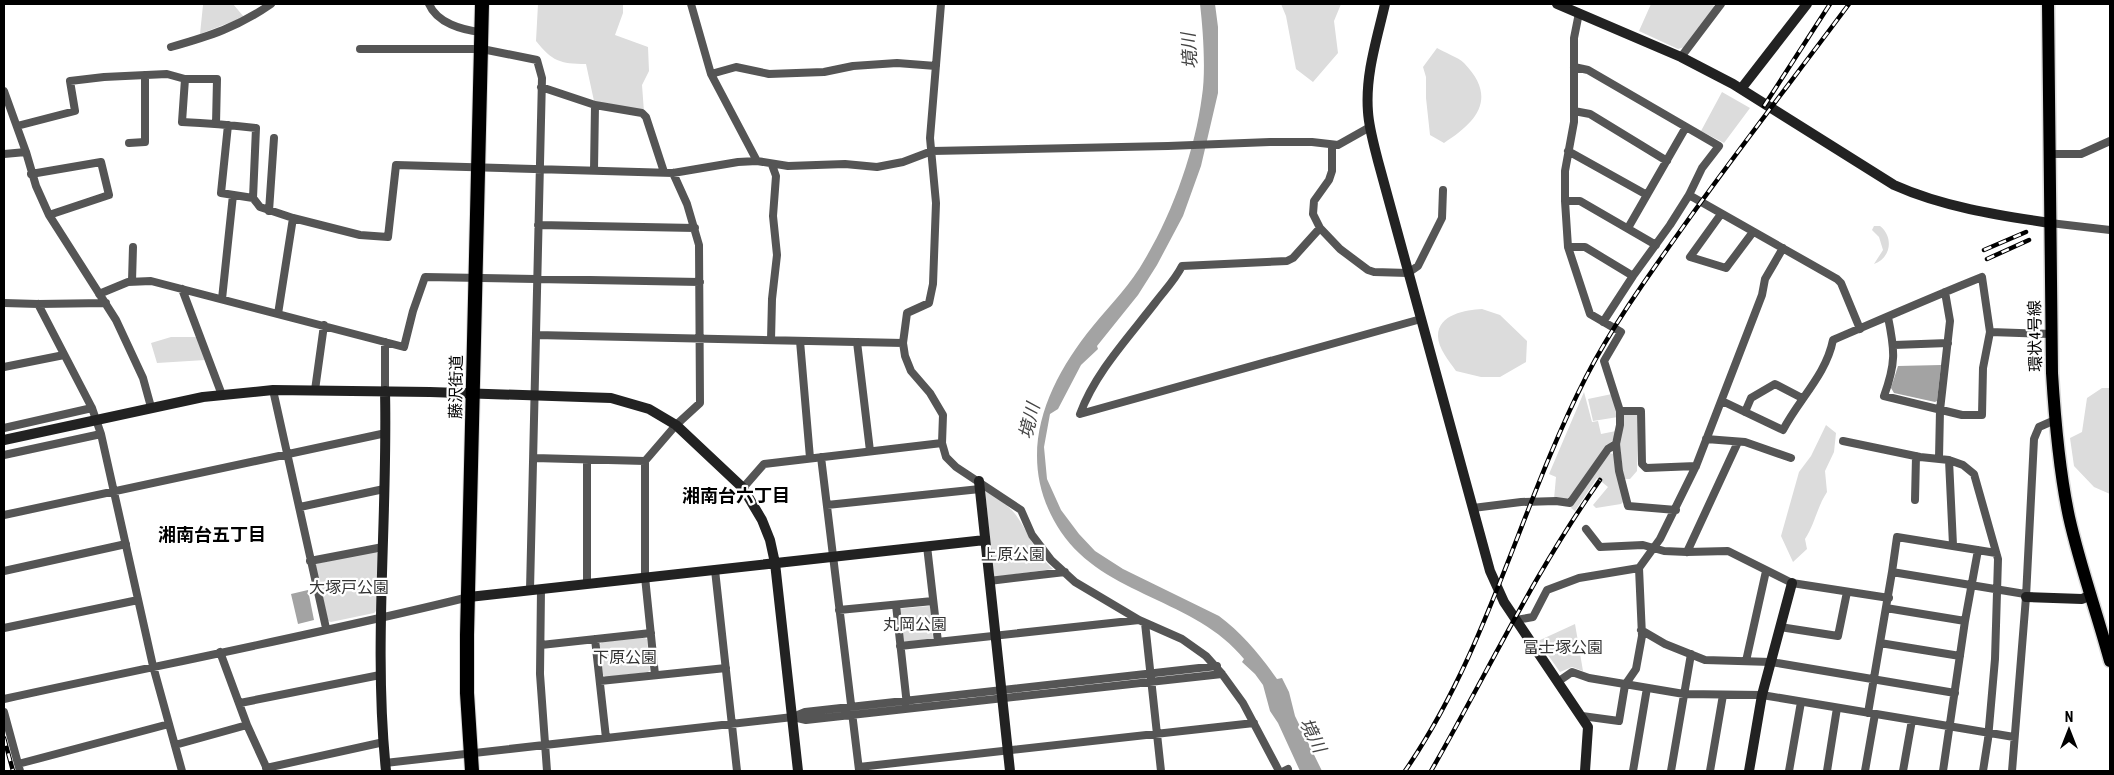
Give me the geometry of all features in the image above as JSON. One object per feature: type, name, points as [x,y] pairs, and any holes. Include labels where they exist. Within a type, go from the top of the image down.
[{"type":"highway","name":"藤沢街道","points":[[472,771],[467,694],[482,4]]},
{"type":"main road","name":"環状4号線","points":[[2048,4],[2051,334],[2054,420],[2070,518],[2109,652]]},
{"type":"street","points":[[171,46],[223,31],[250,19],[271,4]]},
{"type":"street","points":[[429,4],[438,17],[446,22],[470,31],[481,32]]},
{"type":"street","points":[[691,4],[711,74],[757,161]]},
{"type":"street","points":[[941,4],[931,130],[936,203],[933,284],[929,303],[907,313],[903,343],[911,371],[930,393],[942,415],[942,443],[946,457],[980,485],[1021,510],[1032,534],[1051,560],[1075,582],[1142,621],[1182,639],[1217,666],[1254,723],[1279,771]]},
{"type":"street","points":[[1385,4],[1369,76],[1368,106],[1370,127],[1408,273],[1490,570],[1504,602],[1559,681],[1560,686],[1588,727],[1585,771]]},
{"type":"street","points":[[1557,4],[1681,57],[1741,89],[1894,185],[1916,194],[1953,205],[2050,223],[2110,230]]},
{"type":"street","points":[[1681,57],[1721,4]]},
{"type":"street","points":[[1741,89],[1807,4]]},
{"type":"street","points":[[1579,13],[1574,38],[1574,111],[1565,178],[1568,247],[1590,314],[1621,332],[1604,361],[1620,410],[1620,425],[1616,444],[1619,471],[1628,506],[1676,510]]},
{"type":"street","points":[[360,49],[482,49],[537,60],[542,78],[542,87],[530,590]]},
{"type":"street","points":[[711,74],[736,67],[769,74],[824,72],[853,66],[896,62],[936,66]]},
{"type":"street","points":[[1574,67],[1588,70],[1719,146],[1702,168],[1689,195],[1603,322]]},
{"type":"street","points":[[17,126],[75,111],[70,82],[104,76],[167,74],[184,79],[217,79],[216,124]]},
{"type":"street","points":[[129,143],[144,142],[145,75]]},
{"type":"street","points":[[184,79],[182,122],[256,128],[253,198],[260,208],[360,235],[388,237],[396,165],[668,172],[719,164],[757,161],[772,165],[883,166],[902,162],[932,151],[1218,145],[1270,142],[1312,142],[1338,145],[1370,127]]},
{"type":"street","points":[[542,87],[595,105],[642,113],[646,117],[668,172],[688,204],[700,245],[700,403],[676,425],[644,460],[645,577],[655,675]]},
{"type":"street","points":[[4,91],[26,152],[31,174],[49,215],[106,303],[143,378],[151,407]]},
{"type":"street","points":[[594,170],[595,105]]},
{"type":"street","points":[[1574,111],[1590,114],[1667,160]]},
{"type":"street","points":[[228,125],[221,194],[253,198]]},
{"type":"street","points":[[1628,228],[1686,127]]},
{"type":"street","points":[[269,211],[274,138]]},
{"type":"street","points":[[2049,154],[2082,154],[2110,141]]},
{"type":"street","points":[[1332,145],[1332,171],[1314,201],[1313,214],[1320,228],[1340,249],[1368,270],[1374,272],[1408,273],[1418,266],[1442,218],[1443,190]]},
{"type":"street","points":[[1568,151],[1647,195]]},
{"type":"street","points":[[4,154],[26,152]]},
{"type":"street","points":[[31,174],[102,162],[108,196],[49,215]]},
{"type":"street","points":[[771,340],[772,299],[778,255],[773,216],[776,176],[772,165]]},
{"type":"street","points":[[1689,195],[1837,279],[1841,284],[1860,329]]},
{"type":"street","points":[[222,300],[233,196]]},
{"type":"street","points":[[1565,201],[1580,201],[1656,245]]},
{"type":"street","points":[[1721,214],[1690,257],[1726,268],[1753,232]]},
{"type":"street","points":[[278,314],[293,218]]},
{"type":"street","points":[[538,225],[695,228]]},
{"type":"street","points":[[1320,228],[1293,258],[1287,261],[1182,266],[1169,287],[1157,300],[1090,390],[1080,414],[1421,319]]},
{"type":"street","points":[[132,282],[133,247]]},
{"type":"street","points":[[1568,247],[1585,247],[1633,276]]},
{"type":"street","points":[[1582,716],[1619,721],[1625,685],[1636,669],[1641,630],[1639,568],[1654,548],[1676,510],[1696,466],[1762,295],[1764,279],[1783,248]]},
{"type":"street","points":[[99,294],[132,282],[151,281],[404,347],[413,311],[425,277],[700,282]]},
{"type":"street","points":[[1722,401],[1783,430],[1802,398],[1819,378],[1830,358],[1833,340],[1982,277],[1990,332],[1983,368],[1982,416],[1940,410],[1884,396],[1894,363],[1894,345],[1888,317]]},
{"type":"street","points":[[182,289],[222,395]]},
{"type":"street","points":[[1939,458],[1940,410],[1950,321],[1945,292]]},
{"type":"street","points":[[4,303],[106,303]]},
{"type":"street","points":[[38,304],[92,408],[101,434],[153,666],[182,771]]},
{"type":"street","points":[[315,390],[324,326]]},
{"type":"street","points":[[1990,332],[2051,334]]},
{"type":"street","points":[[536,335],[903,343]]},
{"type":"street","points":[[800,341],[810,458]]},
{"type":"street","points":[[385,342],[386,432],[380,675],[386,767],[471,753],[793,717],[805,712],[852,706],[907,705]]},
{"type":"street","points":[[858,342],[870,452]]},
{"type":"street","points":[[1894,345],[1948,343]]},
{"type":"street","points":[[4,367],[64,355]]},
{"type":"street","points":[[1745,412],[1751,398],[1775,384],[1802,398]]},
{"type":"street","points":[[273,390],[326,628]]},
{"type":"street","points":[[4,440],[151,407],[222,395],[273,390],[385,391],[611,398],[649,410],[676,425],[743,488],[762,520],[770,540],[775,563],[798,771]]},
{"type":"street","points":[[4,428],[92,408]]},
{"type":"street","points":[[1620,410],[1641,410],[1642,464],[1646,468],[1696,466]]},
{"type":"street","points":[[2012,771],[2034,439],[2039,427],[2054,420]]},
{"type":"street","points":[[4,515],[386,432]]},
{"type":"street","points":[[4,455],[101,434]]},
{"type":"street","points":[[1706,440],[1745,442],[1792,458]]},
{"type":"street","points":[[1843,441],[1916,456],[1948,460],[1963,465],[1974,474],[1998,559],[1995,659],[1983,771]]},
{"type":"street","points":[[1688,552],[1738,442]]},
{"type":"street","points":[[743,488],[764,464],[942,443]]},
{"type":"street","points":[[1472,508],[1521,502],[1556,501],[1570,503],[1608,449],[1616,444]]},
{"type":"street","points":[[1915,500],[1916,456]]},
{"type":"street","points":[[821,457],[859,769],[1008,750],[1254,723]]},
{"type":"street","points":[[534,458],[644,460]]},
{"type":"street","points":[[587,460],[587,584]]},
{"type":"street","points":[[1948,460],[1953,546]]},
{"type":"street","points":[[827,505],[980,485]]},
{"type":"street","points":[[980,485],[1010,771]]},
{"type":"street","points":[[300,507],[384,489]]},
{"type":"street","points":[[1586,530],[1600,546],[1642,546],[1664,551],[1688,552],[1728,550],[1792,583],[1888,598]]},
{"type":"street","points":[[1865,771],[1873,679],[1897,537],[1996,553]]},
{"type":"street","points":[[4,699],[326,628],[381,618],[469,597],[985,540]]},
{"type":"street","points":[[4,571],[126,544]]},
{"type":"street","points":[[927,546],[938,642]]},
{"type":"street","points":[[310,561],[383,547]]},
{"type":"street","points":[[1943,771],[1965,621],[1978,550]]},
{"type":"street","points":[[1516,620],[1533,617],[1547,590],[1565,582],[1639,568]]},
{"type":"street","points":[[715,570],[737,771]]},
{"type":"street","points":[[1746,662],[1766,570]]},
{"type":"street","points":[[989,581],[1065,572]]},
{"type":"street","points":[[1892,572],[1996,589],[2025,596],[2082,599],[2091,595]]},
{"type":"street","points":[[1749,771],[1762,695],[1792,583]]},
{"type":"street","points":[[541,589],[541,645],[546,771]]},
{"type":"street","points":[[1780,627],[1838,636],[1847,592]]},
{"type":"street","points":[[4,628],[138,600]]},
{"type":"street","points":[[839,610],[934,601]]},
{"type":"street","points":[[896,605],[907,705]]},
{"type":"street","points":[[1886,608],[1965,621]]},
{"type":"street","points":[[900,646],[1142,621]]},
{"type":"street","points":[[1142,621],[1151,678],[1161,771]]},
{"type":"street","points":[[1641,630],[1665,644],[1706,660],[1771,662],[1955,693]]},
{"type":"street","points":[[541,645],[651,633]]},
{"type":"street","points":[[595,639],[606,738]]},
{"type":"street","points":[[1880,643],[1960,656]]},
{"type":"street","points":[[220,652],[247,725],[267,770],[384,742]]},
{"type":"street","points":[[1672,771],[1691,654]]},
{"type":"street","points":[[1151,678],[1217,666]]},
{"type":"street","points":[[600,681],[726,668]]},
{"type":"street","points":[[1559,681],[1572,672],[1583,677],[1684,694],[1762,695],[2014,737]]},
{"type":"street","points":[[793,717],[806,720],[853,715],[907,705],[1072,686],[1151,678],[1222,674]]},
{"type":"street","points":[[240,704],[380,675]]},
{"type":"street","points":[[1633,771],[1646,688]]},
{"type":"street","points":[[1710,771],[1723,695]]},
{"type":"street","points":[[1789,771],[1801,702]]},
{"type":"street","points":[[1827,771],[1837,708]]},
{"type":"street","points":[[4,712],[19,767],[169,724]]},
{"type":"street","points":[[1904,771],[1912,720]]},
{"type":"street","points":[[175,745],[247,725]]},
{"type":"green space","points":[[201,4],[233,4],[244,17],[200,34],[203,5]]},
{"type":"green space","points":[[538,4],[623,4],[623,13],[615,35],[648,47],[649,71],[642,85],[644,112],[594,101],[586,64],[557,60],[547,53],[536,41]]},
{"type":"green space","points":[[1281,4],[1341,4],[1334,21],[1338,53],[1313,82],[1296,69],[1286,16]]},
{"type":"green space","points":[[1651,4],[1710,4],[1715,6],[1685,47],[1678,49],[1639,31]]},
{"type":"green space","points":[[1437,48],[1464,63],[1480,87],[1481,98],[1474,118],[1466,127],[1444,143],[1430,135],[1426,77],[1423,67]]},
{"type":"green space","points":[[1722,92],[1750,108],[1724,143],[1701,131]]},
{"type":"green space","points":[[1874,226],[1880,226],[1884,231],[1889,241],[1889,247],[1884,257],[1874,264],[1883,250],[1879,237],[1872,230]]},
{"type":"green space","points":[[1482,309],[1500,315],[1527,341],[1526,362],[1500,377],[1481,377],[1456,371],[1444,354],[1438,341],[1439,329],[1448,318],[1461,312]]},
{"type":"green space","points":[[171,337],[197,337],[205,360],[157,363],[151,343]]},
{"type":"green space","points":[[2102,388],[2110,388],[2110,494],[2094,487],[2074,466],[2070,438],[2082,432],[2087,398]]},
{"type":"green space","points":[[1584,392],[1592,422],[1598,421],[1601,434],[1616,431],[1613,440],[1605,448],[1569,500],[1554,499],[1556,477],[1549,474]]},
{"type":"green space","points":[[1612,394],[1618,417],[1593,421],[1588,399]]},
{"type":"green space","points":[[1638,414],[1637,471],[1630,479],[1624,479],[1619,440],[1622,415]]},
{"type":"green space","points":[[1826,425],[1836,433],[1834,452],[1825,471],[1827,492],[1805,539],[1807,549],[1793,562],[1781,536],[1799,472],[1811,456]]},
{"type":"green space","points":[[1609,453],[1614,454],[1624,501],[1621,504],[1596,508],[1593,505],[1608,487],[1597,478],[1575,511],[1571,508],[1591,475]]},
{"type":"green space","name":"上原公園","points":[[985,490],[1003,502],[1015,514],[1037,550],[1053,569],[994,577]]},
{"type":"green space","name":"大塚戸公園","points":[[375,551],[378,553],[377,610],[374,613],[328,621],[315,564]]},
{"type":"green space","name":"丸岡公園","points":[[930,606],[933,639],[900,642],[897,609]]},
{"type":"green space","name":"富士塚公園","points":[[1575,624],[1583,671],[1572,667],[1560,672],[1538,641]]},
{"type":"green space","name":"下原公園","points":[[647,639],[650,670],[648,672],[606,677],[603,675],[599,645],[602,642]]},
{"type":"shaded area","points":[[1200,4],[1215,4],[1218,27],[1218,93],[1201,166],[1183,216],[1157,265],[1138,295],[1097,346],[1098,349],[1081,365],[1058,409],[1050,414],[1044,447],[1047,479],[1061,510],[1095,551],[1123,569],[1219,616],[1251,645],[1277,679],[1282,678],[1289,692],[1295,716],[1322,771],[1300,771],[1278,723],[1270,711],[1263,685],[1255,674],[1242,662],[1244,659],[1224,639],[1201,623],[1101,570],[1079,553],[1061,532],[1047,505],[1039,478],[1037,451],[1041,424],[1049,399],[1061,373],[1093,326],[1139,268],[1165,221],[1181,180],[1199,117],[1203,86],[1204,50]]},
{"type":"shaded area","points":[[1941,365],[1937,401],[1935,402],[1894,393],[1891,388],[1898,366]]},
{"type":"shaded area","points":[[308,590],[314,620],[298,624],[291,594]]},
{"type":"railway","points":[[1764,106],[1830,4]]},
{"type":"railway","points":[[1405,771],[1434,725],[1459,677],[1481,628],[1563,426],[1597,357],[1632,300],[1683,227],[1849,4]]},
{"type":"railway","points":[[1984,250],[2026,232]]},
{"type":"railway","points":[[1987,259],[2029,240]]},
{"type":"railway","points":[[1431,771],[1533,586],[1576,515],[1600,480]]},
{"type":"railway","points":[[4,738],[13,771]]},
{"type":"district","name":"湘南台六丁目","points":[[736,495]]},
{"type":"district","name":"湘南台五丁目","points":[[212,534]]},
{"type":"water label","name":"境川","points":[[1189,51]]},
{"type":"water label","name":"境川","points":[[1029,421]]},
{"type":"water label","name":"境川","points":[[1313,735]]}]
